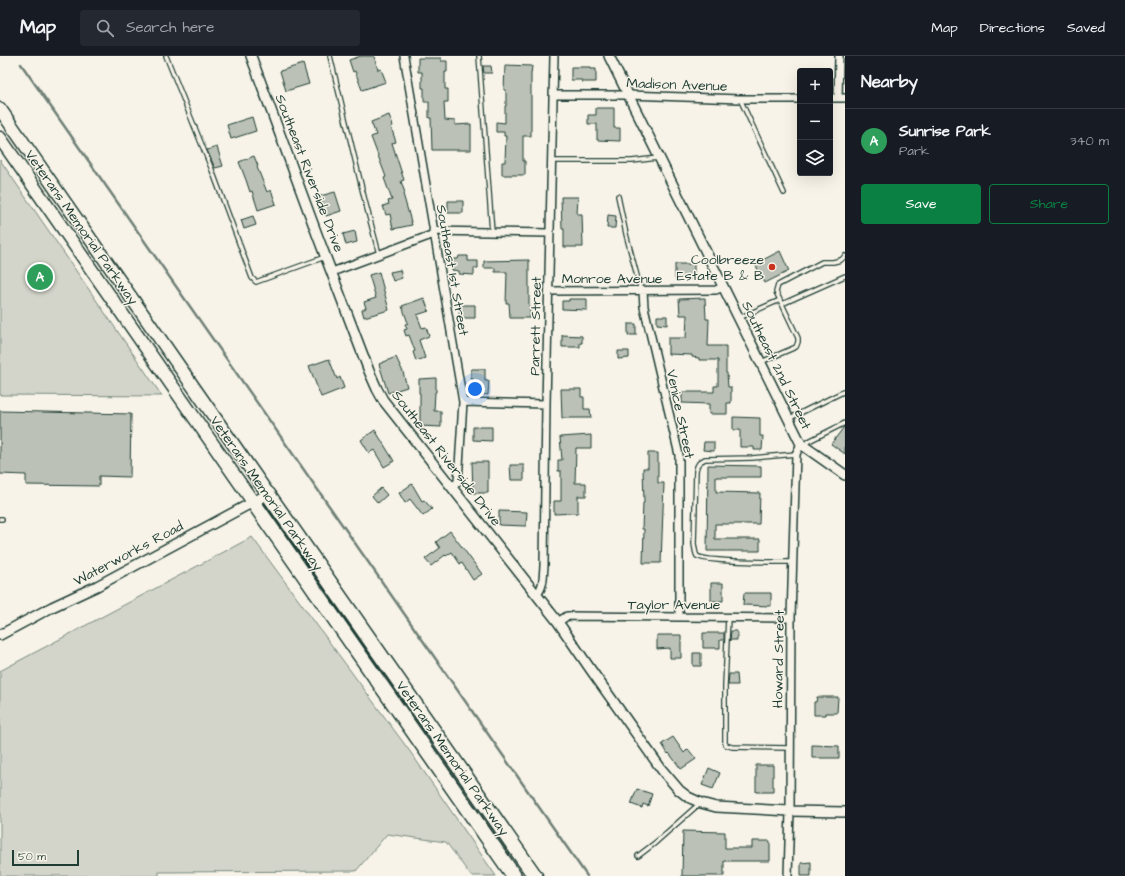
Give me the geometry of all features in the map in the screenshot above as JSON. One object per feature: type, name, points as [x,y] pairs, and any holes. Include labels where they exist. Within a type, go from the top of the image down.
[{"type":"highway","name":"Veterans Memorial Parkway","points":[[0,109],[535,876]]},
{"type":"highway","name":"Veterans Memorial Parkway","points":[[0,138],[514,876]]},
{"type":"street","name":"Southeast Riverside Drive","points":[[251,56],[332,272],[380,394],[392,413],[558,622],[662,770],[679,790],[688,797],[716,807],[845,812]]},
{"type":"street","name":"Southeast 1st Street","points":[[404,56],[463,402],[458,482],[452,487]]},
{"type":"street","name":"Parrett Street","points":[[536,594],[541,591],[543,584],[544,566],[554,56]]},
{"type":"street","name":"Southeast 2nd Street","points":[[609,56],[802,445],[845,475]]},
{"type":"street","points":[[839,56],[841,98]]},
{"type":"street","name":"Madison Avenue","points":[[553,95],[628,95],[740,99],[797,99]]},
{"type":"street","points":[[332,272],[433,232],[550,233]]},
{"type":"street","name":"Monroe Avenue","points":[[549,291],[716,290],[723,287]]},
{"type":"street","name":"Venice Street","points":[[642,291],[644,306],[679,455],[679,616]]},
{"type":"street","points":[[463,402],[546,404]]},
{"type":"street","name":"Howard Street","points":[[788,876],[790,811],[791,618],[796,454],[802,445]]},
{"type":"street","name":"Waterworks Road","points":[[0,635],[52,607],[97,586],[268,494]]},
{"type":"street","name":"Taylor Avenue","points":[[558,622],[567,616],[791,618]]},
{"type":"lane","points":[[166,56],[212,170],[252,278],[256,282],[326,256]]},
{"type":"lane","points":[[330,56],[379,254]]},
{"type":"lane","points":[[479,56],[492,232]]},
{"type":"lane","points":[[740,99],[784,193]]},
{"type":"lane","points":[[551,161],[632,161],[659,158]]},
{"type":"lane","points":[[618,196],[626,234],[642,291]]},
{"type":"lane","points":[[760,362],[796,347],[798,342],[798,338],[776,292],[778,285],[822,262],[841,260],[845,256]]},
{"type":"lane","points":[[782,304],[845,276]]},
{"type":"lane","points":[[738,318],[780,300]]},
{"type":"lane","points":[[788,419],[845,391]]},
{"type":"lane","points":[[802,445],[845,423]]},
{"type":"lane","points":[[793,562],[711,559],[699,557],[696,554],[694,544],[696,471],[700,462],[706,459],[752,458],[796,454]]},
{"type":"lane","points":[[728,617],[725,686],[725,743],[726,745],[732,747],[790,748]]},
{"type":"lane","points":[[638,856],[701,802]]},
{"type":"shaded area","points":[[0,160],[162,396],[0,395]]},
{"type":"shaded area","points":[[252,537],[411,753],[496,876],[471,876],[446,842],[387,834],[356,871],[159,872],[159,876],[0,876],[0,671]]},
{"type":"building","points":[[361,56],[374,56],[378,70],[381,69],[386,82],[362,90],[349,60]]},
{"type":"building","points":[[418,58],[441,58],[441,61],[447,61],[447,72],[445,72],[445,89],[448,89],[448,102],[444,102],[445,120],[455,121],[455,125],[471,124],[471,150],[432,150],[429,102],[424,102],[422,72],[418,72]]},
{"type":"building","points":[[303,64],[309,84],[286,91],[280,71]]},
{"type":"building","points":[[505,65],[532,66],[531,136],[523,136],[523,161],[525,161],[525,175],[502,175],[502,162],[505,162],[506,136],[504,136],[504,132],[496,132],[496,122],[505,123]]},
{"type":"building","points":[[483,66],[491,66],[492,73],[484,73]]},
{"type":"building","points":[[571,67],[590,67],[590,69],[596,69],[596,82],[571,80]]},
{"type":"building","points":[[596,108],[614,108],[614,128],[620,128],[620,141],[597,140],[597,124],[588,124],[588,115],[596,115]]},
{"type":"building","points":[[389,115],[396,142],[392,143],[404,180],[401,181],[405,193],[403,194],[412,225],[393,229],[390,214],[386,215],[383,206],[389,204],[388,201],[392,200],[384,178],[386,177],[371,137],[376,135],[371,122]]},
{"type":"building","points":[[252,117],[256,131],[231,139],[227,125]]},
{"type":"building","points":[[217,147],[223,166],[215,168],[207,150]]},
{"type":"building","points":[[254,156],[267,192],[271,190],[276,204],[258,210],[252,191],[250,192],[239,162]]},
{"type":"building","points":[[335,192],[341,211],[326,216],[320,196]]},
{"type":"building","points":[[561,197],[578,197],[577,214],[582,214],[583,247],[564,247]]},
{"type":"building","points":[[448,201],[463,201],[463,213],[448,213]]},
{"type":"building","points":[[608,215],[616,216],[615,228],[607,228]]},
{"type":"building","points":[[253,216],[256,225],[244,229],[241,220]]},
{"type":"building","points":[[355,231],[357,242],[346,245],[343,234]]},
{"type":"building","name":"Coolbreeze Estate B & B","points":[[780,251],[789,271],[765,283],[755,264]]},
{"type":"building","points":[[459,256],[468,256],[468,261],[478,261],[478,268],[474,268],[474,275],[459,274],[459,271],[452,270],[453,259],[458,259]]},
{"type":"building","points":[[529,260],[530,318],[510,318],[509,303],[506,303],[507,272],[495,272],[495,268],[484,268],[484,261]]},
{"type":"building","points":[[675,264],[694,264],[694,279],[675,279]]},
{"type":"building","points":[[400,270],[402,278],[393,281],[390,272]]},
{"type":"building","points":[[379,272],[389,310],[364,317],[362,310],[366,308],[364,302],[376,298],[369,275]]},
{"type":"building","points":[[424,298],[429,311],[417,315],[422,328],[426,327],[429,336],[419,340],[425,358],[416,361],[413,352],[415,351],[409,335],[406,336],[404,330],[407,329],[405,324],[408,323],[402,306]]},
{"type":"building","points":[[705,298],[706,319],[709,319],[708,346],[726,346],[726,373],[728,387],[731,387],[731,403],[727,403],[727,414],[709,414],[709,404],[682,403],[682,392],[714,392],[714,386],[718,386],[718,360],[699,360],[699,358],[692,357],[692,355],[668,354],[668,338],[686,338],[687,315],[680,315],[679,299]]},
{"type":"building","points":[[569,299],[587,299],[587,310],[562,309],[562,301],[569,301]]},
{"type":"building","points":[[460,305],[475,305],[475,318],[459,318]]},
{"type":"building","points":[[657,316],[667,316],[667,325],[657,324]]},
{"type":"building","points":[[628,324],[636,324],[636,335],[628,335]]},
{"type":"building","points":[[562,335],[582,336],[582,343],[580,343],[580,347],[562,347]]},
{"type":"building","points":[[618,351],[629,351],[629,358],[618,359]]},
{"type":"building","points":[[396,357],[403,372],[407,387],[388,393],[379,364]]},
{"type":"building","points":[[329,359],[337,379],[340,377],[344,388],[321,397],[309,366]]},
{"type":"building","points":[[471,369],[485,369],[485,381],[489,381],[488,395],[473,394]]},
{"type":"building","points":[[436,378],[434,411],[441,411],[441,427],[420,426],[419,379]]},
{"type":"building","points":[[561,389],[581,389],[581,397],[584,397],[584,409],[590,409],[591,418],[562,418]]},
{"type":"building","points":[[0,411],[131,414],[130,477],[99,476],[99,486],[26,485],[26,475],[0,474]]},
{"type":"building","points":[[733,417],[760,418],[760,436],[763,436],[762,450],[754,450],[754,447],[740,447],[740,430],[733,430]]},
{"type":"building","points":[[473,427],[492,427],[492,441],[473,440]]},
{"type":"building","points":[[845,427],[845,454],[831,444]]},
{"type":"building","points":[[375,430],[394,461],[384,467],[374,450],[369,453],[361,440]]},
{"type":"building","points":[[591,435],[591,448],[576,448],[575,483],[586,483],[586,496],[578,496],[578,513],[554,514],[554,501],[561,501],[561,471],[558,471],[558,460],[562,460],[560,437]]},
{"type":"building","points":[[704,442],[714,442],[714,451],[703,450]]},
{"type":"building","points":[[648,453],[658,453],[658,483],[664,483],[661,563],[643,563],[643,468],[648,468]]},
{"type":"building","points":[[472,462],[488,462],[488,493],[473,493]]},
{"type":"building","points":[[510,465],[524,465],[524,480],[511,480]]},
{"type":"building","points":[[708,465],[761,466],[761,477],[716,477],[716,492],[760,493],[759,524],[715,524],[715,539],[760,539],[760,551],[707,551]]},
{"type":"building","points":[[412,484],[422,501],[424,500],[432,509],[423,516],[410,499],[405,503],[399,493]]},
{"type":"building","points":[[381,488],[387,495],[378,503],[372,496]]},
{"type":"building","points":[[499,511],[527,512],[526,526],[499,525]]},
{"type":"building","points":[[450,531],[482,574],[473,580],[462,563],[460,564],[452,552],[446,556],[445,555],[431,566],[425,559],[440,548],[436,542]]},
{"type":"building","points":[[711,583],[723,583],[723,601],[711,601]]},
{"type":"building","points":[[744,593],[771,593],[771,606],[743,605]]},
{"type":"building","points":[[731,631],[737,631],[737,640],[730,640]]},
{"type":"building","points":[[703,633],[724,633],[724,640],[720,640],[720,648],[703,648]]},
{"type":"building","points":[[657,635],[681,635],[681,658],[670,658],[670,648],[657,649]]},
{"type":"building","points":[[693,653],[701,653],[701,666],[693,666]]},
{"type":"building","points":[[729,674],[737,674],[738,685],[728,685]]},
{"type":"building","points":[[817,697],[838,697],[837,713],[814,715],[814,702],[816,702]]},
{"type":"building","points":[[673,737],[684,753],[688,749],[696,759],[681,769],[669,753],[668,754],[662,744]]},
{"type":"building","points":[[812,745],[839,746],[839,758],[812,758]]},
{"type":"building","points":[[756,765],[773,765],[773,792],[756,792]]},
{"type":"building","points":[[709,768],[720,773],[713,789],[702,785]]},
{"type":"building","points":[[637,789],[652,794],[648,806],[643,804],[642,808],[631,804]]},
{"type":"building","points":[[683,831],[725,832],[725,848],[752,848],[752,841],[770,841],[770,861],[724,861],[724,876],[682,876]]},
{"type":"building","points":[[811,862],[811,876],[801,876],[801,863]]},
{"type":"waterway","points":[[21,64],[587,876]]},
{"type":"place","name":"Coolbreeze Estate B & B","points":[[772,267]]},
{"type":"place","name":"Sunrise Park","points":[[40,277]]}]
